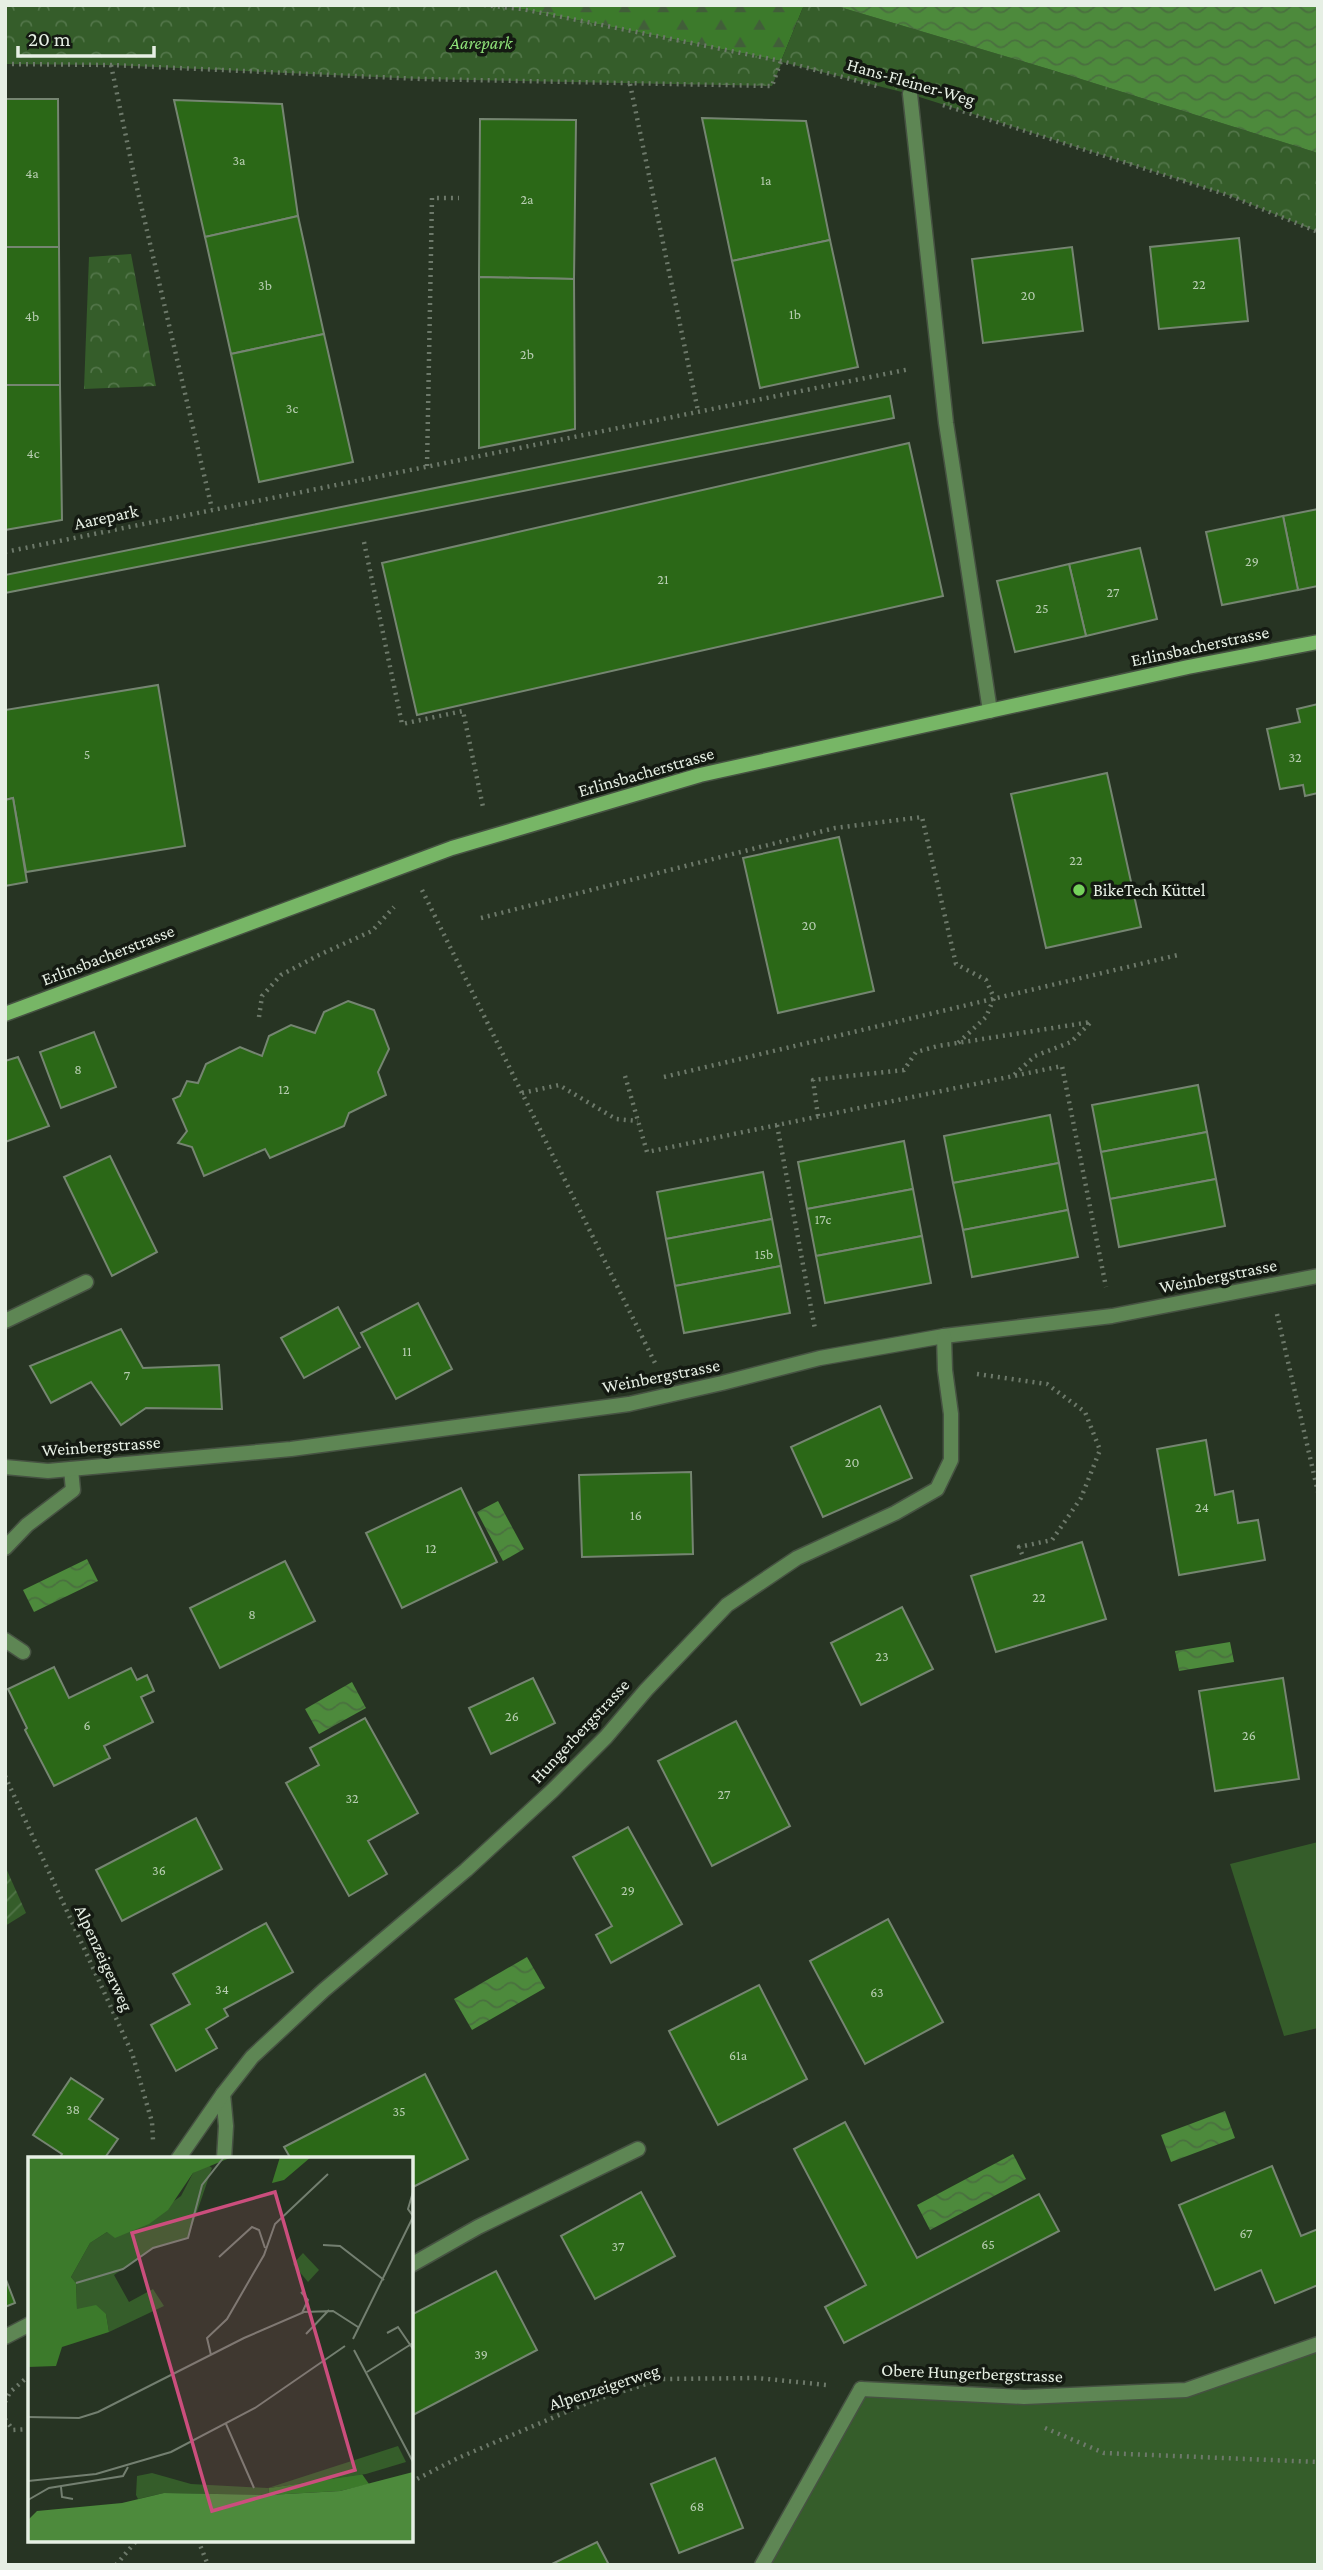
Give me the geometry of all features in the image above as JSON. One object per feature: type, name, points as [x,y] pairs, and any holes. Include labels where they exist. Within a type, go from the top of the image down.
[{"type":"main road","name":"Erlinsbacherstrasse","points":[[5,1014],[409,864],[489,837],[700,775],[1188,667],[1318,642]]},
{"type":"street","points":[[910,94],[946,423],[990,711]]},
{"type":"street","name":"Weinbergstrasse","points":[[5,1467],[48,1471],[291,1449],[629,1404],[820,1358],[944,1336],[1112,1316],[1318,1276]]},
{"type":"street","points":[[5,1321],[86,1282]]},
{"type":"street","name":"Hungerbergstrasse","points":[[179,2157],[252,2057],[324,1990],[466,1870],[552,1791],[607,1737],[646,1690],[727,1605],[797,1558],[895,1513],[937,1489],[951,1460],[951,1414],[944,1336]]},
{"type":"street","points":[[5,1548],[27,1525],[73,1490],[71,1469]]},
{"type":"street","points":[[5,1640],[23,1652]]},
{"type":"street","points":[[223,2094],[226,2126],[224,2157]]},
{"type":"street","points":[[413,2263],[478,2227],[638,2149]]},
{"type":"street","points":[[5,2337],[28,2325]]},
{"type":"street","name":"Obere Hungerbergstrasse","points":[[762,2565],[861,2389],[1024,2397],[1186,2390],[1318,2344]]},
{"type":"path","name":"Hans-Fleiner-Weg","points":[[484,5],[522,9],[782,61],[910,94],[1228,195],[1318,232]]},
{"type":"path","points":[[5,64],[111,65],[421,79],[772,86],[782,61]]},
{"type":"path","points":[[111,65],[212,509]]},
{"type":"path","points":[[630,83],[698,411]]},
{"type":"path","points":[[427,466],[432,198],[459,198]]},
{"type":"path","name":"Aarepark","points":[[5,552],[939,363]]},
{"type":"path","points":[[364,542],[402,724],[463,712],[489,837]]},
{"type":"path","points":[[481,918],[835,828],[922,817],[956,964],[986,980],[994,998],[986,1017],[958,1043]]},
{"type":"path","points":[[409,864],[670,1395]]},
{"type":"path","points":[[259,1017],[262,996],[281,975],[372,931],[394,907]]},
{"type":"path","points":[[664,1077],[1178,955]]},
{"type":"path","points":[[818,1116],[813,1080],[872,1071],[904,1070],[916,1052],[1090,1022],[1071,1042],[1035,1056],[1013,1076]]},
{"type":"path","points":[[625,1076],[647,1152],[1062,1066],[1112,1316]]},
{"type":"path","points":[[522,1093],[559,1085],[616,1119],[638,1121]]},
{"type":"path","points":[[777,1125],[820,1358]]},
{"type":"path","points":[[1271,1286],[1318,1492]]},
{"type":"path","points":[[945,1370],[1047,1384],[1085,1412],[1100,1450],[1081,1498],[1052,1539],[1019,1547],[1024,1559]]},
{"type":"path","name":"Alpenzeigerweg","points":[[5,1776],[132,2053],[152,2122],[153,2144]]},
{"type":"path","points":[[5,2402],[10,2392],[28,2377]]},
{"type":"path","name":"Alpenzeigerweg","points":[[413,2481],[457,2458],[592,2401],[662,2379],[757,2378],[861,2389]]},
{"type":"path","points":[[1024,2397],[1038,2426],[1104,2453],[1318,2462]]},
{"type":"path","points":[[5,2418],[13,2430],[28,2429]]},
{"type":"path","points":[[116,2565],[135,2542]]},
{"type":"path","points":[[199,2542],[208,2565]]},
{"type":"green space","points":[[5,5],[484,5],[522,9],[781,61],[804,5],[833,5],[1318,153],[1318,232],[1228,195],[910,94],[782,62],[772,86],[421,79],[111,65],[5,64]]},
{"type":"green space","points":[[484,5],[804,5],[781,61],[522,9]]},
{"type":"green space","points":[[131,254],[156,386],[84,389],[89,257]]},
{"type":"green space","points":[[1318,1842],[1318,2028],[1284,2036],[1230,1864]]},
{"type":"green space","points":[[5,1866],[26,1913],[5,1926]]},
{"type":"green space","points":[[1318,2344],[1318,2565],[762,2565],[861,2389],[1024,2397],[1186,2390]]},
{"type":"water","points":[[833,5],[1318,5],[1318,153],[1052,70]]},
{"type":"water","points":[[498,1501],[524,1549],[503,1561],[477,1512]]},
{"type":"water","points":[[87,1559],[98,1581],[34,1612],[23,1590]]},
{"type":"water","points":[[1230,1642],[1234,1662],[1179,1671],[1175,1651]]},
{"type":"water","points":[[352,1682],[366,1708],[319,1734],[305,1709]]},
{"type":"water","points":[[527,1957],[545,1988],[472,2030],[454,1999]]},
{"type":"water","points":[[1225,2111],[1235,2138],[1171,2162],[1161,2135]]},
{"type":"water","points":[[1013,2154],[1026,2179],[930,2230],[917,2205]]},
{"type":"building","points":[[5,99],[58,99],[59,247],[5,247]]},
{"type":"building","points":[[174,100],[282,104],[298,216],[205,237]]},
{"type":"building","points":[[702,118],[806,121],[830,240],[732,261]]},
{"type":"building","points":[[480,119],[576,120],[574,279],[479,277]]},
{"type":"building","points":[[298,216],[324,334],[231,354],[205,237]]},
{"type":"building","points":[[1239,238],[1248,321],[1159,329],[1150,247]]},
{"type":"building","points":[[830,240],[858,367],[760,388],[732,261]]},
{"type":"building","points":[[5,247],[59,247],[60,385],[5,385]]},
{"type":"building","points":[[1072,247],[1083,331],[983,343],[972,259]]},
{"type":"building","points":[[479,277],[574,279],[575,429],[479,448]]},
{"type":"building","points":[[324,334],[353,462],[259,482],[231,354]]},
{"type":"building","points":[[5,385],[60,385],[62,520],[5,530]]},
{"type":"building","points":[[890,396],[894,418],[5,593],[5,575]]},
{"type":"building","points":[[909,443],[943,596],[417,715],[382,563]]},
{"type":"building","points":[[1318,509],[1318,586],[1298,590],[1283,516]]},
{"type":"building","points":[[1283,516],[1298,590],[1222,605],[1206,532]]},
{"type":"building","points":[[1140,548],[1157,619],[1086,636],[1069,564]]},
{"type":"building","points":[[1069,564],[1086,636],[1015,652],[997,581]]},
{"type":"building","points":[[158,685],[185,846],[26,872],[13,798],[5,800],[5,710]]},
{"type":"building","points":[[1318,704],[1318,793],[1305,796],[1303,785],[1280,789],[1267,729],[1300,722],[1297,709]]},
{"type":"building","points":[[1107,773],[1141,927],[1046,948],[1011,794]]},
{"type":"building","points":[[13,798],[27,882],[5,886],[5,800]]},
{"type":"building","points":[[839,837],[874,991],[778,1013],[743,858]]},
{"type":"building","points":[[348,1001],[374,1010],[389,1049],[378,1072],[386,1095],[349,1113],[344,1126],[270,1158],[265,1149],[204,1176],[192,1147],[178,1143],[187,1131],[173,1099],[180,1096],[187,1081],[198,1083],[206,1064],[240,1047],[262,1056],[269,1036],[291,1025],[315,1033],[324,1012]]},
{"type":"building","points":[[94,1032],[116,1087],[61,1108],[40,1052]]},
{"type":"building","points":[[18,1057],[49,1126],[5,1142],[5,1061]]},
{"type":"building","points":[[1198,1085],[1207,1132],[1101,1152],[1092,1105]]},
{"type":"building","points":[[1050,1115],[1059,1163],[953,1183],[944,1136]]},
{"type":"building","points":[[1207,1132],[1216,1179],[1110,1199],[1101,1152]]},
{"type":"building","points":[[904,1141],[913,1189],[807,1209],[798,1162]]},
{"type":"building","points":[[110,1156],[157,1252],[112,1276],[64,1177]]},
{"type":"building","points":[[1059,1163],[1068,1210],[963,1230],[953,1183]]},
{"type":"building","points":[[763,1172],[772,1219],[666,1239],[657,1192]]},
{"type":"building","points":[[1216,1179],[1225,1226],[1119,1247],[1110,1199]]},
{"type":"building","points":[[913,1189],[922,1236],[816,1256],[807,1209]]},
{"type":"building","points":[[1068,1210],[1078,1257],[972,1277],[963,1230]]},
{"type":"building","points":[[772,1219],[781,1266],[675,1286],[666,1239]]},
{"type":"building","points":[[922,1236],[931,1283],[825,1303],[816,1256]]},
{"type":"building","points":[[781,1266],[790,1313],[684,1333],[675,1286]]},
{"type":"building","points":[[418,1303],[452,1369],[396,1399],[361,1333]]},
{"type":"building","points":[[338,1307],[360,1347],[304,1378],[281,1338]]},
{"type":"building","points":[[121,1329],[143,1368],[219,1365],[222,1409],[146,1408],[121,1425],[91,1382],[51,1403],[30,1366]]},
{"type":"building","points":[[880,1406],[912,1478],[823,1517],[791,1447]]},
{"type":"building","points":[[1206,1440],[1215,1495],[1233,1491],[1238,1523],[1258,1520],[1265,1560],[1179,1575],[1157,1449]]},
{"type":"building","points":[[691,1472],[693,1554],[582,1557],[579,1475]]},
{"type":"building","points":[[461,1488],[497,1562],[402,1608],[366,1533]]},
{"type":"building","points":[[1082,1542],[1106,1619],[996,1652],[971,1576]]},
{"type":"building","points":[[285,1561],[315,1621],[220,1668],[190,1608]]},
{"type":"building","points":[[902,1607],[933,1669],[861,1705],[831,1643]]},
{"type":"building","points":[[54,1667],[69,1698],[131,1668],[137,1680],[147,1675],[154,1691],[141,1697],[153,1722],[104,1746],[110,1758],[54,1786],[25,1730],[27,1728],[8,1689]]},
{"type":"building","points":[[533,1678],[555,1723],[491,1754],[469,1708]]},
{"type":"building","points":[[1283,1678],[1299,1779],[1215,1791],[1199,1691]]},
{"type":"building","points":[[365,1718],[418,1813],[368,1841],[387,1874],[349,1896],[286,1783],[319,1765],[310,1748]]},
{"type":"building","points":[[736,1721],[790,1826],[712,1866],[658,1761]]},
{"type":"building","points":[[196,1818],[222,1869],[122,1921],[96,1870]]},
{"type":"building","points":[[628,1827],[682,1924],[611,1963],[596,1935],[612,1926],[573,1857]]},
{"type":"building","points":[[888,1919],[943,2022],[865,2064],[810,1961]]},
{"type":"building","points":[[266,1923],[293,1972],[224,2009],[228,2016],[206,2029],[217,2048],[176,2071],[151,2025],[190,2004],[173,1974]]},
{"type":"building","points":[[759,1985],[807,2079],[718,2125],[669,2031]]},
{"type":"building","points":[[425,2074],[468,2159],[413,2187],[413,2157],[290,2157],[284,2147]]},
{"type":"building","points":[[71,2078],[103,2099],[89,2119],[118,2139],[105,2157],[60,2157],[62,2154],[33,2135]]},
{"type":"building","points":[[845,2122],[917,2258],[1039,2194],[1059,2231],[844,2343],[825,2307],[866,2285],[794,2149]]},
{"type":"building","points":[[1272,2166],[1301,2236],[1318,2229],[1318,2285],[1275,2303],[1261,2270],[1215,2290],[1179,2205]]},
{"type":"building","points":[[641,2192],[675,2256],[595,2299],[561,2236]]},
{"type":"building","points":[[496,2271],[537,2350],[413,2415],[413,2314]]},
{"type":"building","points":[[5,2277],[15,2303],[5,2307]]},
{"type":"building","points":[[715,2458],[743,2528],[679,2553],[651,2484]]},
{"type":"building","points":[[597,2542],[609,2565],[550,2565]]},
{"type":"place","name":"BikeTech Küttel","points":[[1079,890]]}]
